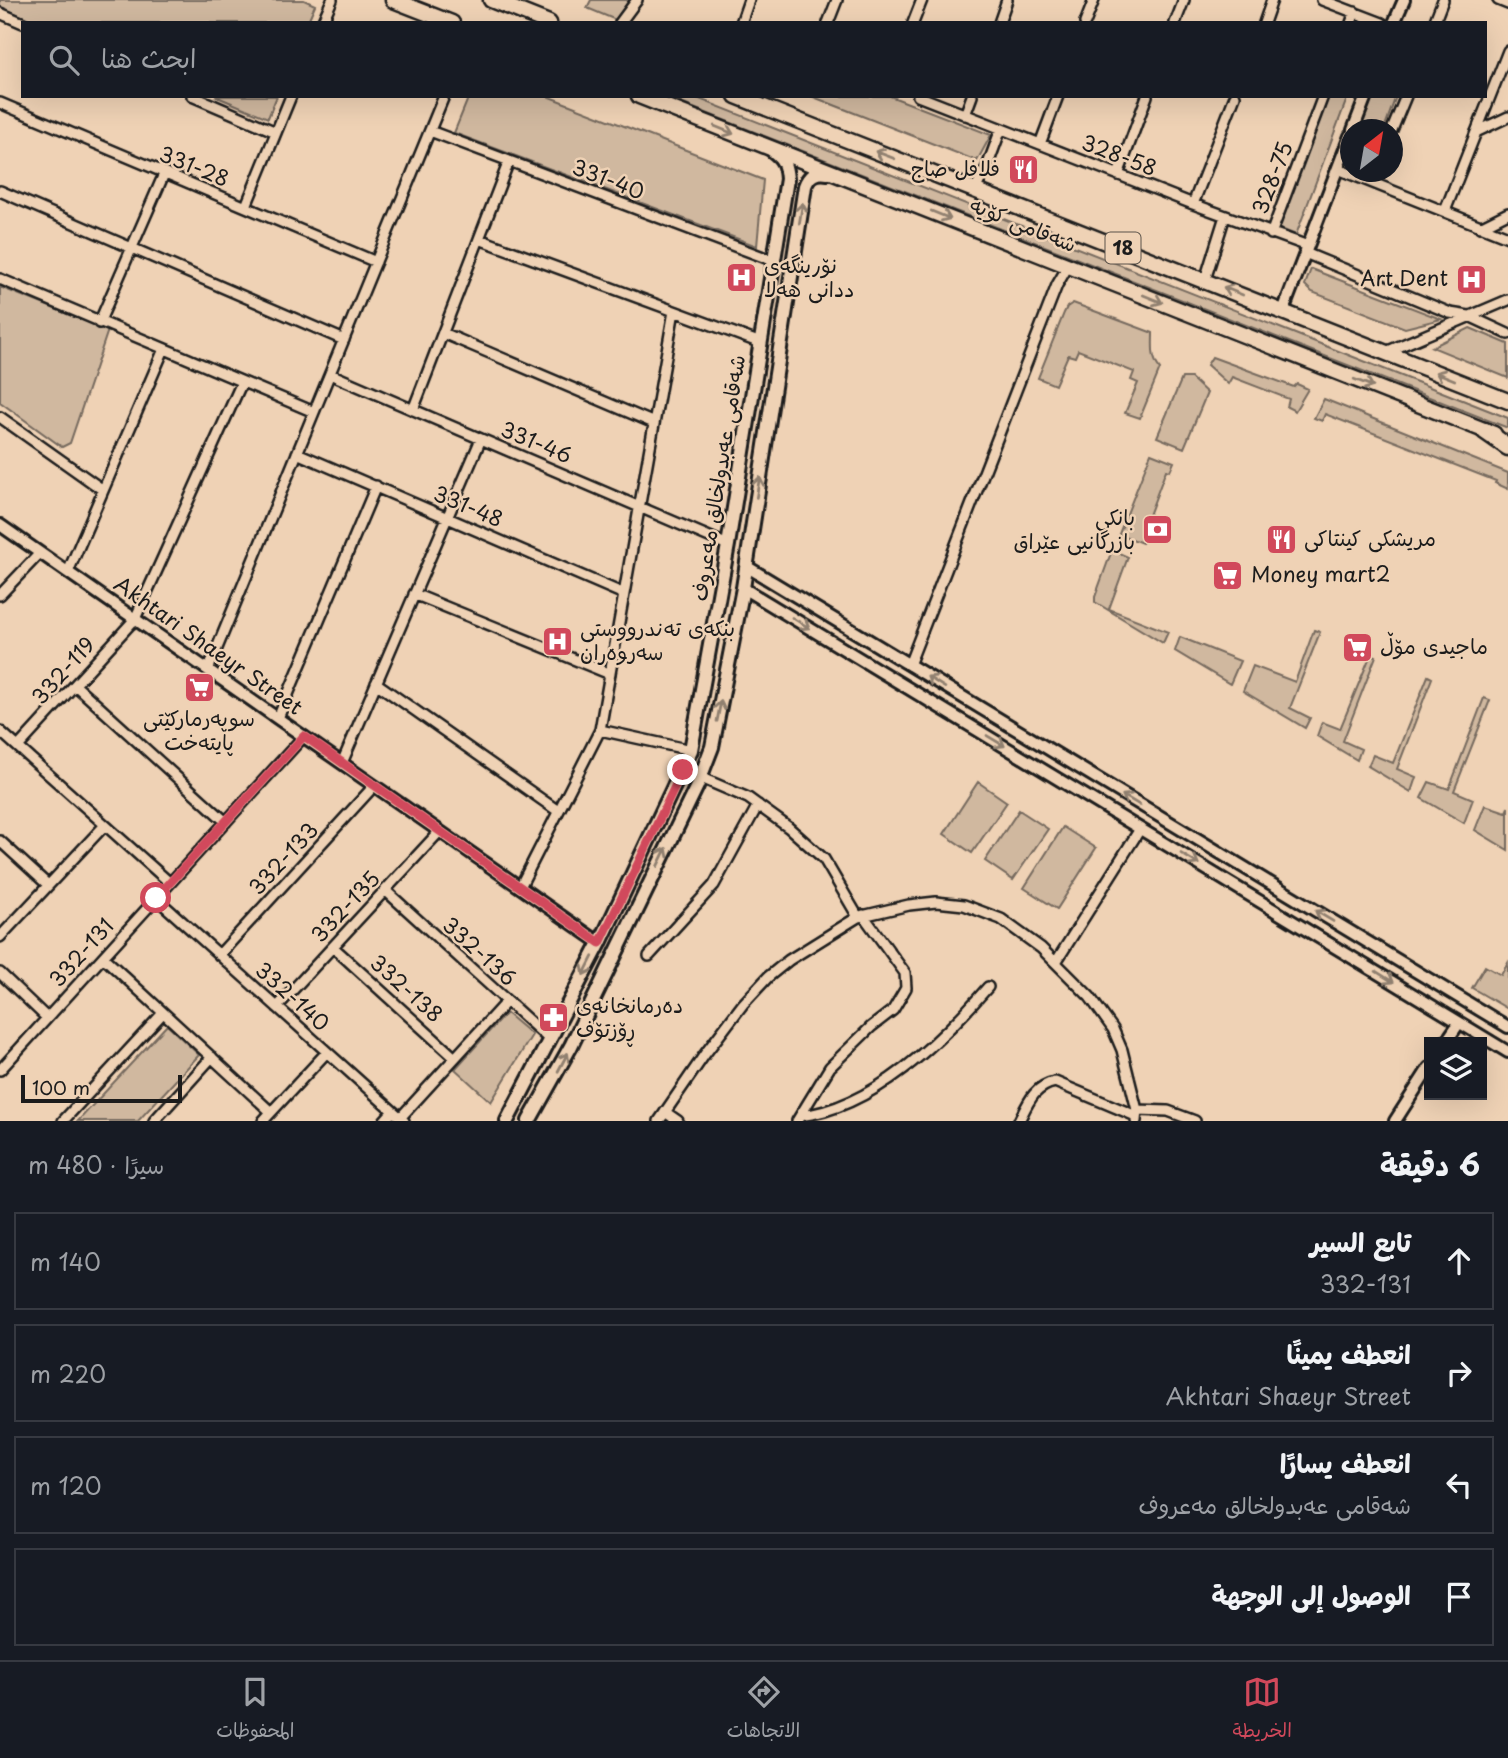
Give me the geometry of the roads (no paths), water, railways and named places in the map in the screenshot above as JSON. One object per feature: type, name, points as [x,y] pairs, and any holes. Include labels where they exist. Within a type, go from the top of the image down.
[{"type":"highway","points":[[393,0],[447,21]]},
{"type":"highway","points":[[491,0],[544,21]]},
{"type":"highway","name":"شەقامی کۆیە","points":[[644,98],[1508,440]]},
{"type":"highway","name":"شەقامی کۆیە","points":[[741,98],[1508,401]]},
{"type":"highway","points":[[1485,431],[1508,447]]},
{"type":"main road","name":"شەقامی عەبدولخالق مەعروف","points":[[507,1121],[600,943],[691,750],[728,545],[787,179],[786,167],[775,152],[764,145]]},
{"type":"main road","name":"شەقامی عەبدولخالق مەعروف","points":[[529,1121],[571,1046],[701,776],[712,747],[743,588],[807,180],[817,172],[839,175]]},
{"type":"main road","points":[[777,239],[796,243]]},
{"type":"street","points":[[323,21],[332,0]]},
{"type":"street","points":[[622,21],[638,0]]},
{"type":"street","points":[[742,21],[749,0]]},
{"type":"street","points":[[829,21],[837,0]]},
{"type":"street","points":[[914,21],[922,0]]},
{"type":"street","points":[[1000,21],[1007,0]]},
{"type":"street","points":[[1087,21],[1094,0]]},
{"type":"street","points":[[1176,21],[1184,0]]},
{"type":"street","points":[[1265,21],[1272,0]]},
{"type":"street","points":[[1322,0],[1377,21]]},
{"type":"street","points":[[1395,21],[1404,0]]},
{"type":"street","points":[[1435,21],[1443,0]]},
{"type":"street","points":[[1498,0],[1508,4]]},
{"type":"street","points":[[1352,21],[1355,12]]},
{"type":"street","points":[[0,13],[21,22]]},
{"type":"street","points":[[1445,211],[1508,51]]},
{"type":"street","points":[[197,98],[275,132]]},
{"type":"street","points":[[246,206],[290,98]]},
{"type":"street","points":[[208,670],[443,98]]},
{"type":"street","name":"328-58","points":[[923,98],[1271,234],[1450,313],[1469,316],[1508,334]]},
{"type":"street","points":[[965,115],[971,98]]},
{"type":"street","points":[[1040,144],[1057,98]]},
{"type":"street","points":[[1118,175],[1146,98]]},
{"type":"street","points":[[1193,204],[1234,98]]},
{"type":"street","name":"328-75","points":[[1271,234],[1322,98]]},
{"type":"street","points":[[1357,119],[1365,98]]},
{"type":"street","points":[[1397,119],[1405,98]]},
{"type":"street","name":"331-28","points":[[0,103],[376,262]]},
{"type":"street","points":[[1476,132],[1508,117]]},
{"type":"street","points":[[975,190],[1001,129]]},
{"type":"street","name":"331-40","points":[[430,131],[774,261]]},
{"type":"street","points":[[413,410],[509,161]]},
{"type":"street","points":[[1283,311],[1340,164]]},
{"type":"street","points":[[1338,169],[1508,237]]},
{"type":"street","points":[[99,323],[164,174]]},
{"type":"street","points":[[0,191],[344,340]]},
{"type":"street","points":[[1480,227],[1508,213]]},
{"type":"street","points":[[1205,280],[1225,216]]},
{"type":"street","points":[[479,239],[761,343]]},
{"type":"street","points":[[909,665],[1057,285],[1069,266]]},
{"type":"street","points":[[0,279],[314,412]]},
{"type":"street","points":[[1387,352],[1508,300]]},
{"type":"street","points":[[520,887],[600,730],[674,311]]},
{"type":"street","points":[[443,332],[654,424]]},
{"type":"street","points":[[68,572],[164,349]]},
{"type":"street","name":"331-46","points":[[330,374],[728,545]]},
{"type":"street","name":"332-119","points":[[18,747],[135,619],[242,382]]},
{"type":"street","points":[[0,417],[103,491]]},
{"type":"street","points":[[342,763],[481,439]]},
{"type":"street","name":"331-48","points":[[297,453],[624,594]]},
{"type":"street","points":[[278,718],[376,486]]},
{"type":"street","name":"Akhtari Shaeyr Street","points":[[0,525],[600,943]]},
{"type":"street","points":[[0,595],[40,552]]},
{"type":"street","points":[[746,566],[1508,1027]]},
{"type":"street","points":[[757,597],[754,584],[764,577]]},
{"type":"street","points":[[743,588],[1508,1052]]},
{"type":"street","points":[[415,594],[610,674]]},
{"type":"street","points":[[376,683],[558,811]]},
{"type":"street","points":[[75,685],[226,822]]},
{"type":"street","points":[[600,730],[691,750]]},
{"type":"street","points":[[0,731],[170,883]]},
{"type":"street","name":"332-131","points":[[0,1070],[304,736]]},
{"type":"street","points":[[683,770],[735,791],[758,805],[824,859],[861,916],[905,973],[906,988],[893,1010],[871,1027],[830,1067],[798,1119]]},
{"type":"street","points":[[1093,800],[1103,783]]},
{"type":"street","name":"332-133","points":[[219,955],[374,786]]},
{"type":"street","points":[[649,956],[714,885],[758,805]]},
{"type":"street","points":[[0,937],[105,825]]},
{"type":"street","points":[[1056,962],[1140,829]]},
{"type":"street","name":"332-135","points":[[277,1007],[440,831]]},
{"type":"street","points":[[0,841],[48,885]]},
{"type":"street","name":"332-136","points":[[386,890],[550,1040]]},
{"type":"street","name":"332-140","points":[[156,898],[399,1117]]},
{"type":"street","points":[[678,1121],[662,1117],[705,1054],[760,985],[789,960],[861,916],[926,903],[964,905],[990,914],[1011,925],[1056,962],[1090,997],[1112,1029],[1129,1073],[1136,1116]]},
{"type":"street","name":"332-138","points":[[333,947],[455,1058]]},
{"type":"street","points":[[103,957],[271,1112]]},
{"type":"street","points":[[0,973],[47,1018]]},
{"type":"street","points":[[798,1119],[835,1110],[866,1094],[923,1053],[988,987]]},
{"type":"street","points":[[384,1121],[399,1117],[507,1001]]},
{"type":"street","points":[[63,1121],[163,1013]]},
{"type":"street","points":[[1449,1037],[1459,1023]]},
{"type":"street","points":[[263,1121],[327,1052]]},
{"type":"street","points":[[153,1121],[212,1057]]},
{"type":"street","points":[[1395,1121],[1424,1076]]},
{"type":"street","points":[[1019,1121],[1036,1091],[1044,1084],[1055,1082],[1136,1116],[1168,1111],[1195,1121]]},
{"type":"place","name":"فلافل صاج","points":[[1023,169]]},
{"type":"place","name":"نۆرینگەی ددانی هەلا","points":[[741,278]]},
{"type":"place","name":"Art Dent","points":[[1471,279]]},
{"type":"place","name":"بانکی بازرگانیی عێراق","points":[[1158,530]]},
{"type":"place","name":"مریشکی کینتاکی","points":[[1281,539]]},
{"type":"place","name":"Money mart2","points":[[1228,575]]},
{"type":"place","name":"بنکەی تەندرووستی سەروەران","points":[[557,641]]},
{"type":"place","name":"ماجیدی مۆڵ","points":[[1357,647]]},
{"type":"place","name":"سوپەرمارکێتی پایتەخت","points":[[199,687]]},
{"type":"place","name":"دەرمانخانەی ڕۆزتۆف","points":[[553,1018]]}]
